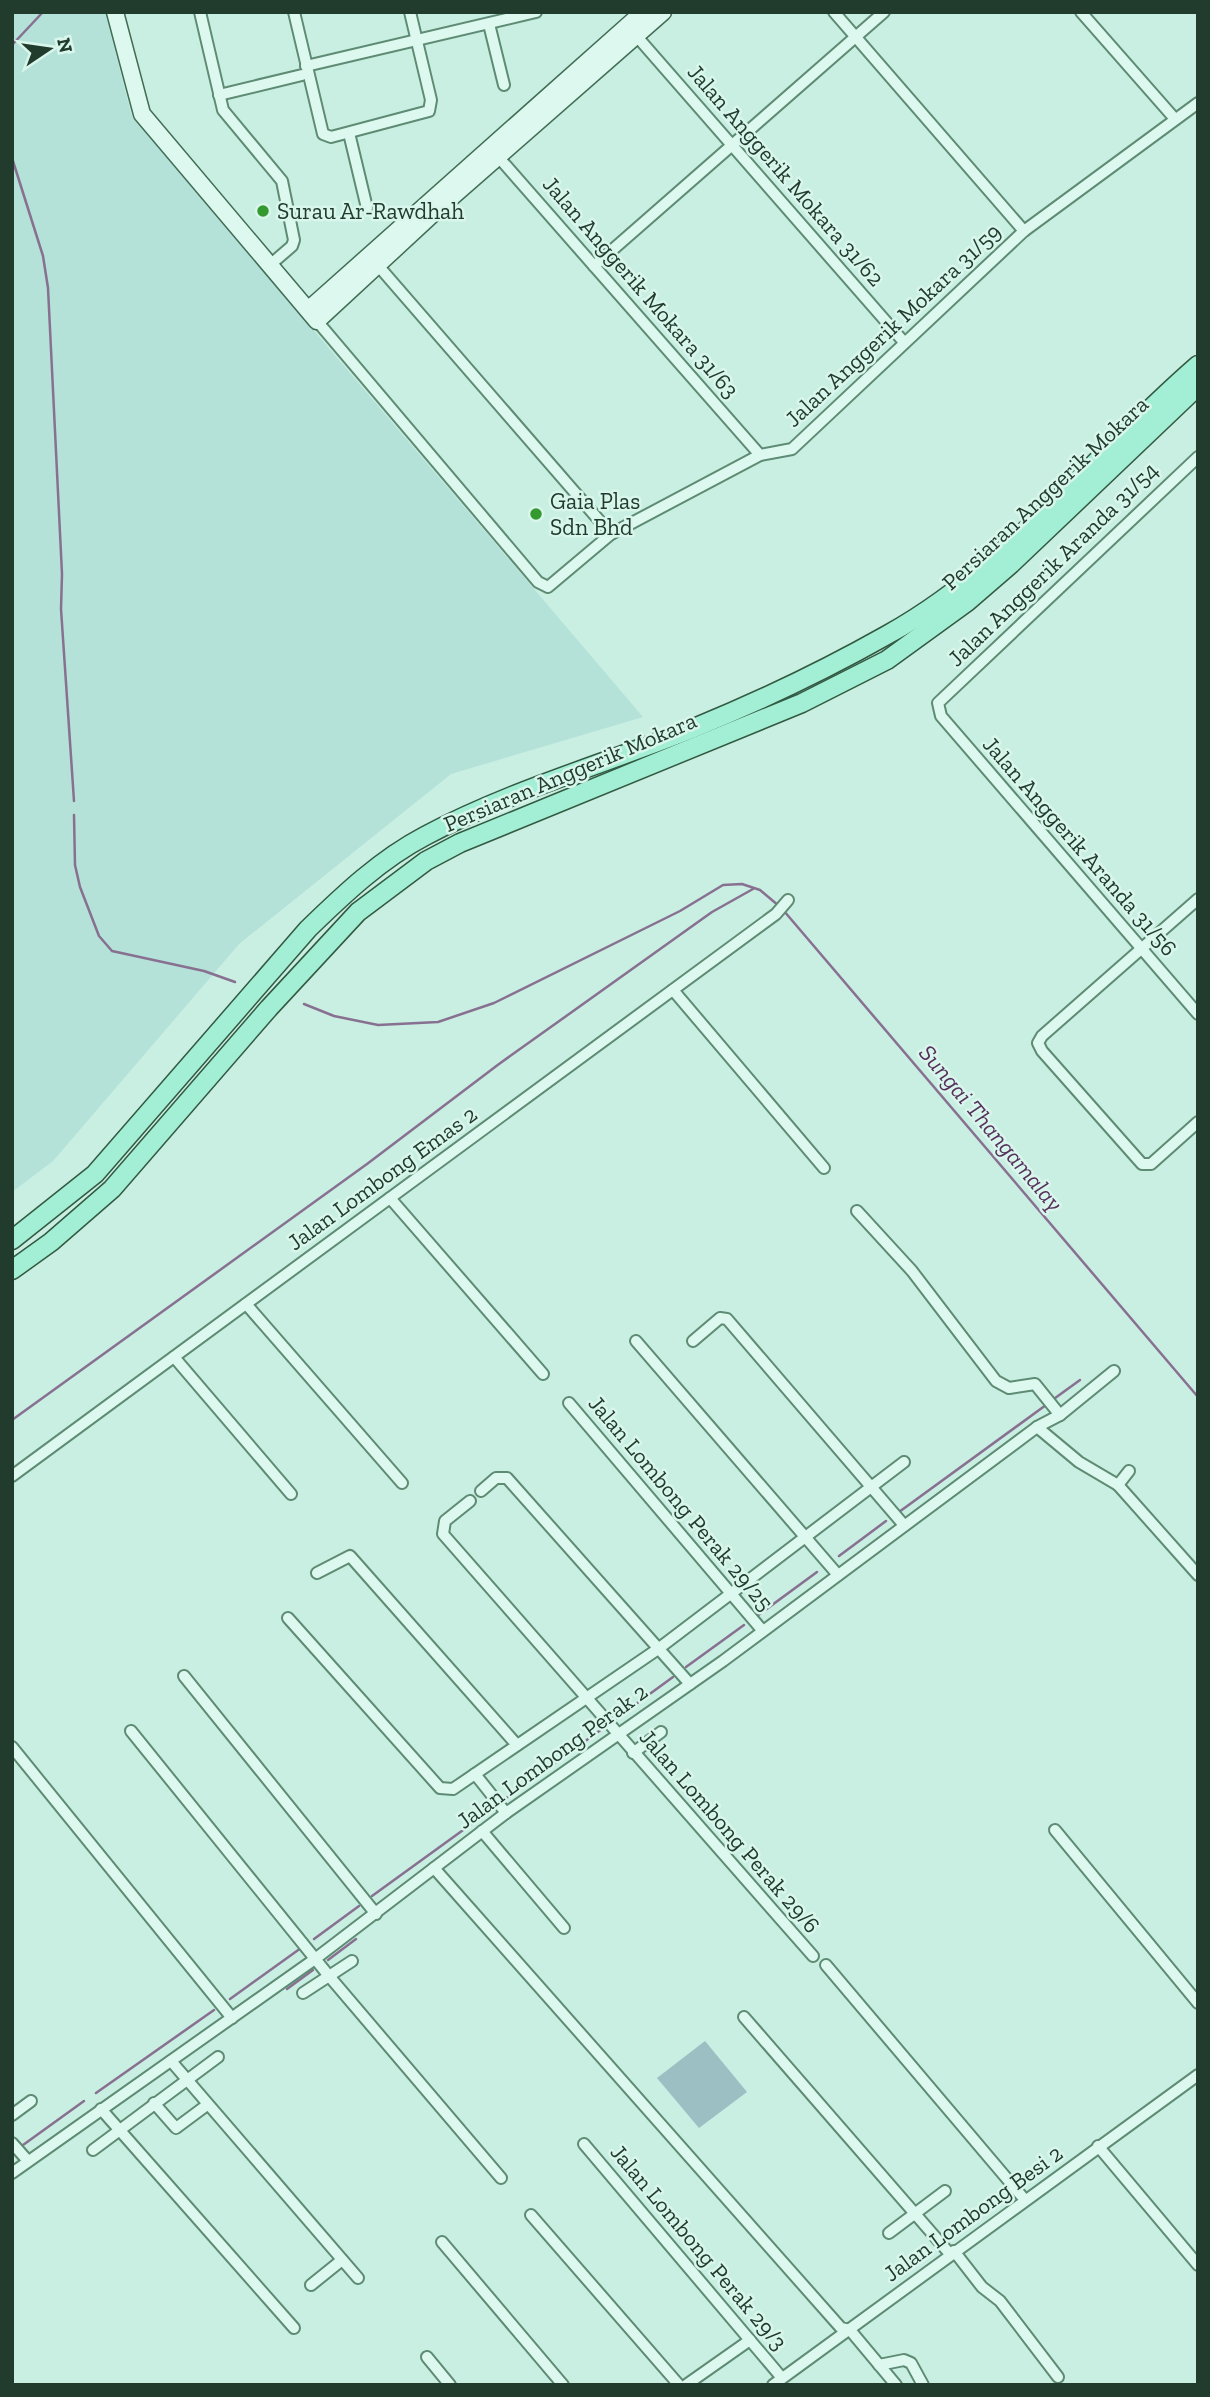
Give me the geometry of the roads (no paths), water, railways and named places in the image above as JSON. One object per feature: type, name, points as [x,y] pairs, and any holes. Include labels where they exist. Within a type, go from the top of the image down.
[{"type":"main road","name":"Persiaran Anggerik Mokara","points":[[12,1240],[94,1174],[308,929],[344,894],[387,861],[424,836],[529,788],[692,729],[822,670],[889,634],[942,601],[1001,552],[1198,365]]},
{"type":"main road","name":"Persiaran Anggerik Mokara","points":[[12,1270],[51,1242],[112,1188],[277,998],[358,912],[426,861],[460,842],[802,704],[887,660],[967,602],[1011,564],[1198,386]]},
{"type":"street","points":[[116,12],[142,114],[312,315],[632,31],[663,12]]},
{"type":"street","points":[[200,12],[223,110],[275,172],[285,192],[294,240],[292,246],[270,265]]},
{"type":"street","points":[[294,12],[304,70],[323,134],[331,137],[429,111],[431,100],[410,12]]},
{"type":"street","points":[[219,95],[417,40],[536,12]]},
{"type":"street","points":[[632,31],[643,12]]},
{"type":"street","points":[[834,12],[1024,231]]},
{"type":"street","points":[[594,266],[884,12]]},
{"type":"street","points":[[1081,12],[1175,119]]},
{"type":"street","points":[[489,24],[504,85]]},
{"type":"street","name":"Jalan Anggerik Mokara 31/62","points":[[632,31],[903,341]]},
{"type":"street","name":"Jalan Anggerik Mokara 31/59","points":[[312,315],[541,584],[548,587],[611,534],[760,455],[792,449],[903,341],[1024,231],[1198,103]]},
{"type":"street","points":[[349,133],[367,208]]},
{"type":"street","name":"Jalan Anggerik Mokara 31/63","points":[[494,152],[760,455]]},
{"type":"street","points":[[372,259],[611,534]]},
{"type":"street","name":"Jalan Anggerik Aranda 31/54","points":[[939,703],[1198,457]]},
{"type":"street","name":"Jalan Anggerik Aranda 31/56","points":[[939,703],[941,716],[963,743],[1198,1014]]},
{"type":"street","points":[[1198,899],[1042,1036],[1038,1043],[1042,1051],[1142,1164],[1151,1164],[1198,1122]]},
{"type":"street","name":"Jalan Lombong Emas 2","points":[[12,1476],[776,914],[788,900]]},
{"type":"street","points":[[673,990],[824,1168]]},
{"type":"street","points":[[390,1198],[543,1374]]},
{"type":"street","points":[[857,1211],[912,1271],[996,1381],[1009,1388],[1035,1384],[1057,1411]]},
{"type":"street","points":[[246,1304],[402,1483]]},
{"type":"street","points":[[693,1341],[720,1318],[727,1318],[903,1524]]},
{"type":"street","points":[[636,1341],[838,1574]]},
{"type":"street","points":[[174,1357],[291,1494]]},
{"type":"street","name":"Jalan Lombong Perak 2","points":[[12,2173],[316,1959],[506,1813],[690,1684],[903,1524],[1114,1371]]},
{"type":"street","name":"Jalan Lombong Perak 29/25","points":[[569,1403],[762,1630]]},
{"type":"street","points":[[1037,1427],[1079,1462],[1118,1485],[1198,1575]]},
{"type":"street","points":[[288,1618],[440,1788],[453,1789],[658,1649],[904,1462]]},
{"type":"street","points":[[1118,1485],[1129,1471]]},
{"type":"street","points":[[481,1491],[496,1479],[507,1478],[690,1684]]},
{"type":"street","name":"Jalan Lombong Perak 29/6","points":[[470,1501],[445,1521],[443,1534],[813,1956]]},
{"type":"street","points":[[317,1573],[350,1556],[517,1745]]},
{"type":"street","points":[[184,1676],[376,1914]]},
{"type":"street","points":[[131,1731],[329,1976],[501,2178]]},
{"type":"street","points":[[634,1753],[661,1732]]},
{"type":"street","points":[[12,1747],[232,2018]]},
{"type":"street","points":[[475,1774],[506,1813]]},
{"type":"street","points":[[1055,1830],[1198,2003]]},
{"type":"street","points":[[482,1831],[564,1928]]},
{"type":"street","points":[[434,1868],[740,2217],[841,2328],[850,2330],[896,2385]]},
{"type":"street","points":[[303,1993],[352,1961]]},
{"type":"street","points":[[826,1965],[1025,2200]]},
{"type":"street","points":[[744,2017],[915,2213],[982,2287],[1000,2301],[1058,2377]]},
{"type":"street","points":[[93,2150],[218,2057]]},
{"type":"street","points":[[171,2061],[358,2278]]},
{"type":"street","name":"Jalan Lombong Besi 2","points":[[778,2381],[1198,2075]]},
{"type":"street","points":[[12,2115],[31,2101]]},
{"type":"street","points":[[154,2104],[176,2128],[208,2105]]},
{"type":"street","points":[[101,2109],[294,2328]]},
{"type":"street","points":[[12,2143],[28,2161]]},
{"type":"street","name":"Jalan Lombong Perak 29/3","points":[[584,2144],[750,2340],[778,2381]]},
{"type":"street","points":[[1098,2146],[1198,2265]]},
{"type":"street","points":[[889,2234],[945,2191]]},
{"type":"street","points":[[531,2215],[679,2385]]},
{"type":"street","points":[[442,2242],[563,2385]]},
{"type":"street","points":[[311,2285],[342,2260]]},
{"type":"street","points":[[686,2385],[750,2340]]},
{"type":"street","points":[[427,2357],[450,2385]]},
{"type":"street","points":[[879,2365],[904,2360],[911,2363],[923,2385]]},
{"type":"waterway","points":[[12,45],[43,12]]},
{"type":"waterway","points":[[12,158],[43,256],[48,288],[62,574],[61,609],[74,801]]},
{"type":"waterway","points":[[74,815],[75,865],[80,887],[99,936],[112,951],[204,971],[235,982]]},
{"type":"waterway","points":[[304,1004],[334,1016],[378,1025],[438,1022],[494,1003],[680,911],[723,885],[742,884],[760,890],[779,906]]},
{"type":"waterway","points":[[12,1420],[367,1164],[499,1064],[712,912],[753,889]]},
{"type":"waterway","name":"Sungai Thangamalay","points":[[784,911],[1198,1397]]},
{"type":"waterway","points":[[1051,1401],[1080,1380]]},
{"type":"waterway","points":[[899,1512],[1046,1405]]},
{"type":"waterway","points":[[839,1556],[886,1521]]},
{"type":"waterway","points":[[757,1616],[817,1572]]},
{"type":"waterway","points":[[686,1667],[744,1625]]},
{"type":"waterway","points":[[614,1720],[673,1677]]},
{"type":"waterway","points":[[505,1799],[602,1729]]},
{"type":"waterway","points":[[372,1896],[488,1812]]},
{"type":"waterway","points":[[314,1939],[359,1906]]},
{"type":"waterway","points":[[328,1960],[356,1939]]},
{"type":"waterway","points":[[230,1999],[301,1948]]},
{"type":"waterway","points":[[287,1989],[313,1970]]},
{"type":"waterway","points":[[96,2093],[214,2010]]},
{"type":"waterway","points":[[23,2145],[84,2101]]},
{"type":"place","name":"Surau Ar-Rawdhah","points":[[263,211]]},
{"type":"place","name":"Gaia Plas Sdn Bhd","points":[[536,514]]}]
